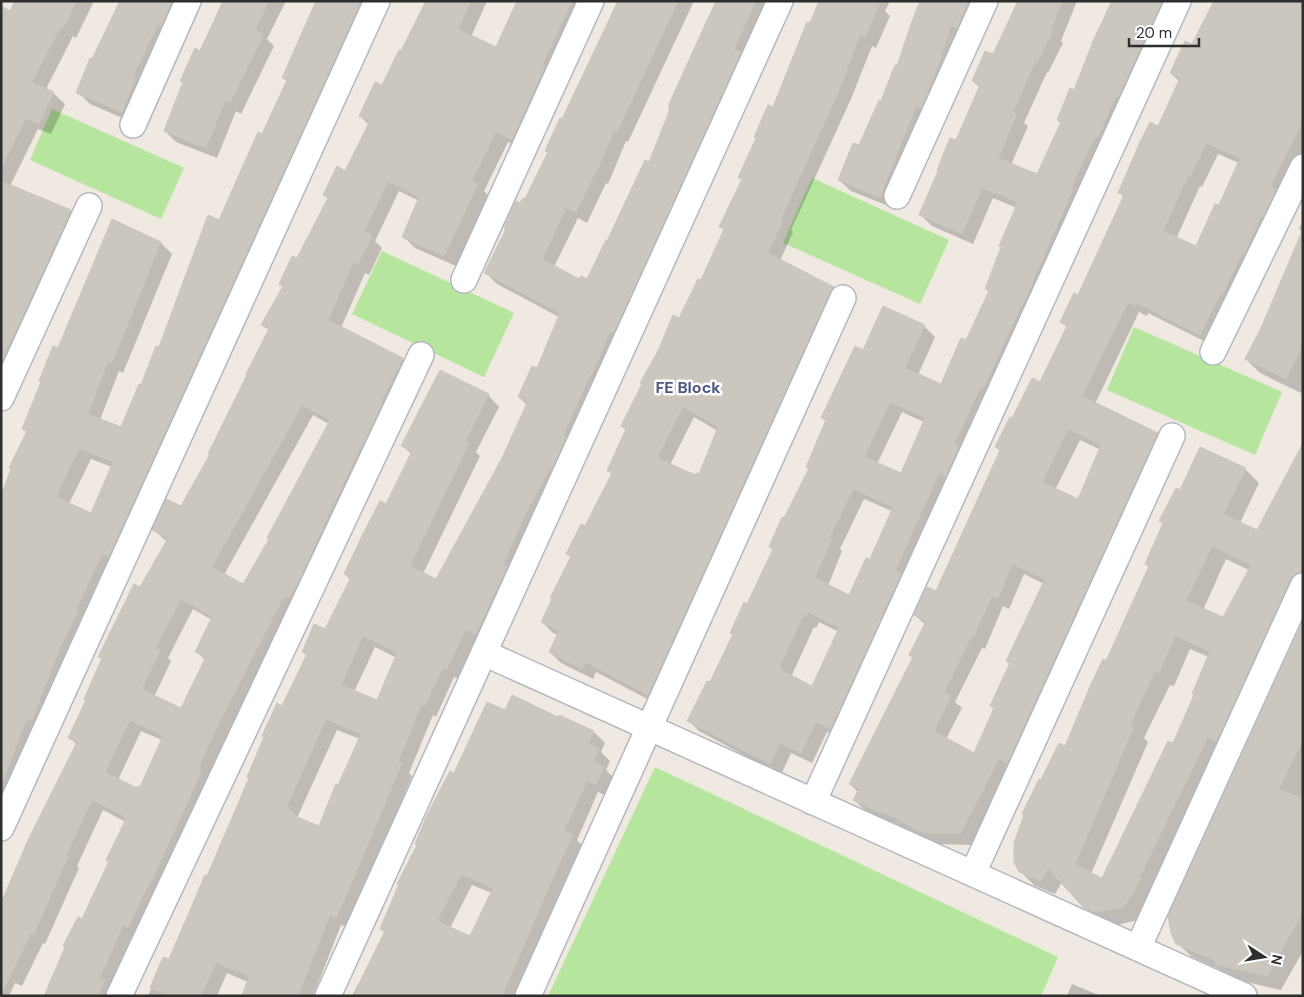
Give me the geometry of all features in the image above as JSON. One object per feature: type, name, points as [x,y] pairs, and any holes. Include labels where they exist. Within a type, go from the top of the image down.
[{"type":"street","points":[[133,125],[188,1]]},
{"type":"street","points":[[1,828],[377,1]]},
{"type":"street","points":[[464,280],[592,1]]},
{"type":"street","points":[[328,996],[780,1]]},
{"type":"street","points":[[897,196],[985,1]]},
{"type":"street","points":[[813,802],[1178,1]]},
{"type":"street","points":[[1213,352],[1303,167]]},
{"type":"street","points":[[1,398],[88,206]]},
{"type":"street","points":[[528,996],[843,298]]},
{"type":"street","points":[[120,996],[421,355]]},
{"type":"street","points":[[972,873],[1172,436]]},
{"type":"street","points":[[1138,948],[1303,586]]},
{"type":"street","points":[[484,653],[1244,996]]},
{"type":"green space","points":[[52,109],[184,168],[161,219],[30,160]]},
{"type":"green space","points":[[812,178],[949,240],[920,304],[783,243]]},
{"type":"green space","points":[[382,251],[514,313],[484,377],[352,314]]},
{"type":"green space","points":[[1134,327],[1282,392],[1255,455],[1107,390]]},
{"type":"green space","points":[[655,767],[1058,957],[1041,996],[548,996]]},
{"type":"building","points":[[15,1],[77,1],[64,27],[61,26],[32,82],[54,92],[39,124],[26,118],[1,169],[1,6],[10,11]]},
{"type":"building","points":[[120,1],[172,1],[161,26],[158,24],[133,76],[136,77],[122,112],[76,93],[90,58],[92,59]]},
{"type":"building","points":[[223,1],[269,1],[255,30],[264,34],[230,103],[225,101],[206,148],[164,131],[183,82],[180,81],[195,48],[200,51]]},
{"type":"building","points":[[316,1],[361,1],[109,556],[102,554],[76,610],[78,611],[60,648],[32,720],[27,718],[3,780],[1,780],[1,496],[11,469],[9,468],[27,431],[22,429],[53,346],[58,348],[112,219],[161,242],[112,363],[108,361],[88,414],[121,427],[139,384],[141,385],[156,346],[159,347],[208,215],[219,220],[258,132],[262,134],[287,80],[282,78]],"holes":[[[79,448],[113,462],[91,513],[56,497]]]},
{"type":"building","points":[[426,1],[471,1],[458,29],[496,47],[517,1],[572,1],[542,65],[545,66],[512,140],[496,131],[472,181],[478,184],[444,256],[402,237],[419,197],[388,181],[364,231],[372,236],[357,265],[353,263],[328,320],[403,358],[381,401],[383,402],[322,528],[297,585],[289,598],[283,598],[218,725],[198,768],[202,770],[151,882],[128,928],[123,925],[100,978],[105,980],[98,996],[44,996],[65,947],[63,946],[78,917],[82,919],[109,861],[106,860],[126,819],[123,818],[124,816],[92,800],[66,855],[68,856],[34,934],[31,933],[1,995],[1,903],[29,838],[77,742],[68,738],[86,700],[84,699],[102,658],[98,657],[134,584],[140,587],[168,538],[152,530],[166,499],[181,506],[210,454],[208,454],[269,329],[261,325],[283,286],[279,284],[292,256],[297,258],[328,198],[323,195],[337,166],[345,171],[370,121],[359,116],[375,82],[382,85],[399,50],[401,51]],"holes":[[[302,405],[330,420],[267,538],[269,539],[243,584],[212,567]],[[181,599],[212,617],[195,652],[206,657],[181,708],[142,688],[161,649],[156,647]],[[130,720],[163,736],[140,787],[138,786],[137,788],[105,772]]]},
{"type":"building","points":[[618,1],[678,1],[617,132],[614,131],[596,173],[576,212],[566,208],[542,259],[579,279],[581,276],[587,279],[645,160],[649,162],[669,112],[669,104],[716,1],[756,1],[734,49],[741,52],[614,333],[610,332],[591,373],[563,436],[566,437],[552,469],[550,468],[524,517],[503,565],[507,567],[475,634],[466,629],[447,669],[443,667],[425,706],[421,705],[398,762],[402,763],[355,875],[336,918],[330,915],[298,996],[242,996],[249,976],[216,963],[201,996],[169,996],[150,988],[163,957],[169,959],[205,875],[207,876],[249,778],[247,777],[264,737],[262,736],[277,703],[282,706],[307,654],[302,652],[314,624],[325,629],[351,577],[344,574],[364,532],[380,501],[386,504],[412,451],[401,446],[440,370],[489,394],[465,442],[469,443],[410,566],[436,579],[502,458],[528,401],[518,397],[532,366],[537,368],[560,313],[484,273],[506,229],[504,228],[516,201],[520,203],[523,198],[525,199],[548,152],[545,151],[560,118],[562,119]],"holes":[[[363,636],[397,653],[377,700],[341,685]],[[326,719],[361,734],[338,785],[336,784],[319,826],[297,817],[287,806]]]},
{"type":"building","points":[[819,1],[881,1],[865,37],[860,35],[840,88],[781,219],[783,220],[768,253],[834,287],[830,292],[648,695],[585,662],[582,669],[549,652],[559,631],[541,622],[552,599],[550,598],[571,556],[566,554],[581,524],[585,526],[612,473],[607,471],[626,429],[621,426],[642,384],[640,383],[659,349],[673,315],[679,318],[698,279],[701,280],[724,229],[719,227],[742,179],[738,178],[756,138],[754,137],[768,105],[773,107],[807,22],[810,23]],"holes":[[[683,407],[718,427],[699,474],[696,473],[695,475],[657,458]]]},
{"type":"building","points":[[920,1],[968,1],[957,28],[951,26],[925,99],[921,108],[916,106],[880,197],[838,180],[853,143],[859,145],[879,100],[881,101],[895,65],[897,66]]},
{"type":"building","points":[[1018,1],[1062,1],[1051,30],[1053,31],[1037,63],[1035,62],[1013,112],[1017,114],[998,158],[1037,174],[1061,122],[1057,120],[1070,88],[1074,90],[1094,39],[1112,1],[1162,1],[1118,98],[1115,97],[1098,137],[1095,136],[1071,188],[1073,189],[1023,304],[984,387],[981,386],[954,444],[959,446],[946,476],[939,473],[895,571],[901,574],[831,729],[816,722],[801,753],[780,743],[770,764],[687,721],[707,681],[710,682],[733,634],[730,633],[744,602],[747,604],[773,549],[769,547],[782,517],[784,518],[809,468],[806,467],[826,420],[821,418],[855,346],[863,350],[883,306],[925,325],[905,368],[941,384],[961,338],[966,340],[989,291],[985,289],[1001,247],[999,246],[1018,202],[982,188],[962,234],[919,215],[950,138],[956,140],[980,85],[972,81],[985,51],[993,54]],"holes":[[[890,402],[925,418],[901,473],[864,457]],[[853,489],[893,507],[870,559],[866,558],[849,595],[815,578],[832,539],[829,538]],[[808,612],[839,628],[812,686],[781,670],[782,667],[780,666],[803,616],[805,617]]]},
{"type":"building","points":[[1214,1],[1303,1],[1303,120],[1270,187],[1276,189],[1263,217],[1261,216],[1244,254],[1242,253],[1200,335],[1137,303],[1135,306],[1128,302],[1082,396],[1158,433],[1007,763],[999,759],[960,834],[923,833],[881,811],[880,813],[853,800],[859,789],[849,784],[913,657],[909,655],[926,621],[914,615],[927,587],[936,591],[1000,450],[995,447],[1010,417],[1012,418],[1032,378],[1040,382],[1067,326],[1060,322],[1074,293],[1078,295],[1124,195],[1118,193],[1140,142],[1150,122],[1158,126],[1180,78],[1170,73],[1185,41],[1192,44]],"holes":[[[1206,143],[1240,158],[1219,205],[1215,204],[1196,246],[1163,231],[1188,176],[1190,177]],[[1068,429],[1101,445],[1078,499],[1042,482]],[[1012,564],[1045,579],[1006,661],[1010,663],[990,706],[994,708],[974,753],[934,731],[951,696],[944,692],[971,637],[973,638],[992,596],[998,598]]]},
{"type":"building","points":[[1,181],[71,210],[1,363]]},
{"type":"building","points":[[1303,229],[1303,344],[1286,379],[1245,359],[1261,328]]},
{"type":"building","points":[[1303,443],[1303,572],[1295,574],[1290,580],[1217,741],[1208,737],[1139,878],[1141,879],[1124,907],[1098,912],[1091,911],[1083,907],[1048,868],[1041,881],[1019,872],[1014,862],[1014,843],[1024,815],[1022,814],[1059,743],[1065,746],[1092,682],[1103,659],[1106,661],[1149,566],[1145,564],[1163,523],[1159,521],[1176,488],[1180,490],[1200,447],[1246,468],[1223,514],[1257,530]],"holes":[[[1212,546],[1251,565],[1223,617],[1186,601]],[[1175,636],[1210,651],[1192,694],[1194,695],[1173,743],[1168,741],[1102,878],[1075,865],[1134,726],[1130,725],[1155,671],[1159,673]]]},
{"type":"building","points":[[1303,621],[1303,740],[1279,789],[1303,799],[1303,912],[1267,976],[1214,964],[1216,961],[1176,944],[1171,933],[1168,916]]},
{"type":"building","points":[[512,695],[558,717],[559,715],[594,731],[588,744],[599,749],[593,762],[604,767],[596,785],[587,781],[564,831],[573,835],[502,996],[353,996],[385,931],[380,929],[399,884],[397,884],[417,845],[415,844],[427,815],[450,771],[454,773],[487,702],[505,710]],"holes":[[[461,874],[493,888],[470,936],[437,921]]]},
{"type":"district","name":"FE Block","points":[[688,387]]}]
